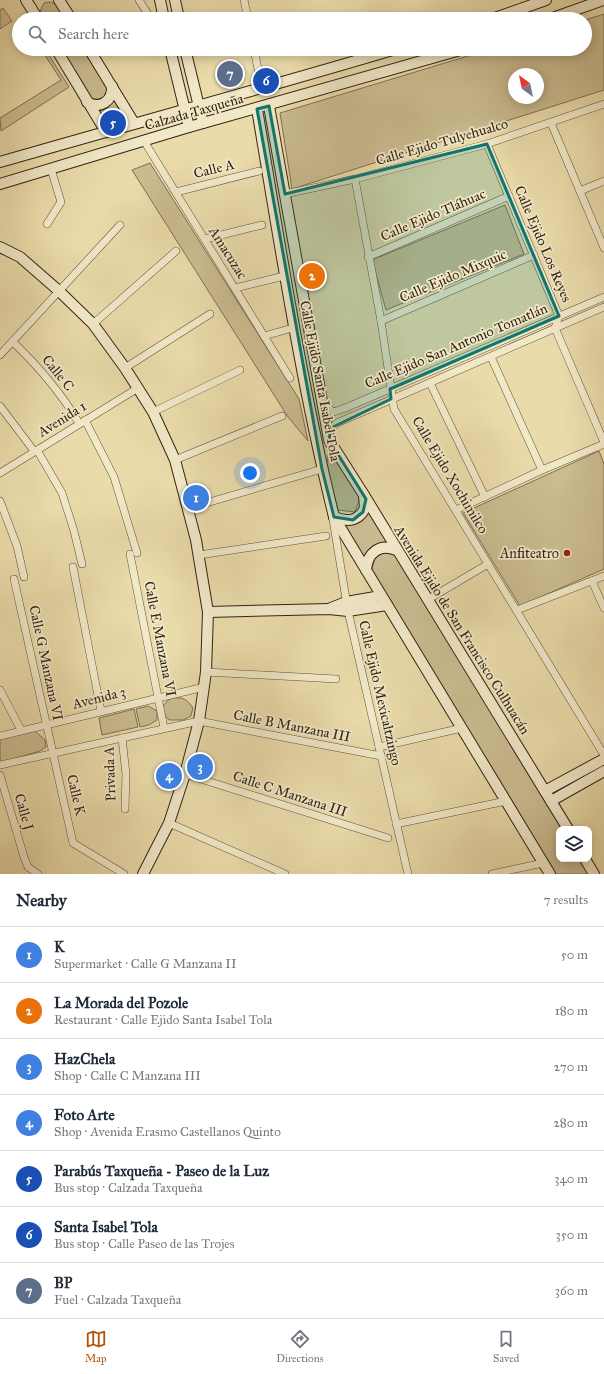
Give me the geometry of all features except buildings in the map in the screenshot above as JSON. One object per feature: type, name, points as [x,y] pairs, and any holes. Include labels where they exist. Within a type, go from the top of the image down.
[{"type":"street","points":[[26,0],[34,12]]},
{"type":"street","points":[[36,12],[35,6],[38,0]]},
{"type":"street","points":[[60,0],[67,12]]},
{"type":"street","points":[[139,0],[147,12]]},
{"type":"street","points":[[160,0],[163,12]]},
{"type":"street","points":[[175,0],[178,12]]},
{"type":"street","points":[[244,0],[247,12]]},
{"type":"street","points":[[512,12],[546,0]]},
{"type":"street","points":[[570,12],[603,0]]},
{"type":"street","points":[[60,56],[106,132]]},
{"type":"street","points":[[93,56],[134,123]]},
{"type":"street","points":[[172,56],[189,127]]},
{"type":"street","points":[[187,56],[203,123]]},
{"type":"street","points":[[255,56],[262,89]]},
{"type":"street","name":"Calzada Taxqueña","points":[[0,162],[184,109],[262,89],[373,56]]},
{"type":"street","name":"Calzada Taxqueña","points":[[0,184],[189,127],[269,106],[434,56]]},
{"type":"street","points":[[173,62],[188,60]]},
{"type":"street","points":[[87,102],[98,105],[105,103],[110,97],[112,86]]},
{"type":"street","name":"Calle Ejido Tulyehualco","points":[[285,194],[355,180],[488,144],[604,104]]},
{"type":"street","name":"Calle Ejido Santa Isabel Tola","points":[[269,106],[328,436],[332,445]]},
{"type":"street","name":"Calle Ejido Santa Isabel Tola","points":[[258,109],[295,328],[322,469],[334,517]]},
{"type":"street","points":[[551,123],[604,248]]},
{"type":"street","name":"Amacuzac","points":[[144,141],[290,378]]},
{"type":"street","name":"Calle Ejido Los Reyes","points":[[488,144],[559,316],[555,328]]},
{"type":"street","points":[[47,224],[61,202],[51,169]]},
{"type":"street","name":"Calle A","points":[[176,192],[259,171]]},
{"type":"street","name":"Calle Ejido Xochimilco","points":[[355,180],[381,321],[391,399],[394,409],[604,755]]},
{"type":"street","points":[[580,191],[604,181]]},
{"type":"street","name":"Calle Ejido Tláhuac","points":[[368,257],[509,196]]},
{"type":"street","points":[[0,355],[120,225]]},
{"type":"street","points":[[204,239],[262,225]]},
{"type":"street","points":[[0,247],[20,257],[59,291],[93,324],[125,368],[153,412],[175,460],[189,508],[199,555],[208,612],[206,672],[198,721],[185,774],[169,823],[143,874]]},
{"type":"street","points":[[93,324],[176,251]]},
{"type":"street","name":"Calle Ejido Mixquic","points":[[381,321],[534,255]]},
{"type":"street","points":[[235,288],[280,277]]},
{"type":"street","name":"Calle Ejido San Antonio Tomatlán","points":[[322,401],[333,412],[604,297]]},
{"type":"street","name":"Calle Ejido San Antonio Tomatlán","points":[[328,436],[331,428],[337,423],[604,307]]},
{"type":"street","points":[[125,368],[210,314]]},
{"type":"street","points":[[456,510],[604,443],[555,328]]},
{"type":"street","points":[[264,336],[289,329]]},
{"type":"street","name":"Calle C","points":[[13,342],[33,361],[58,390],[82,422],[114,477],[133,554]]},
{"type":"street","points":[[491,357],[542,470]]},
{"type":"street","points":[[153,412],[240,370]]},
{"type":"street","points":[[430,383],[485,497]]},
{"type":"street","name":"Avenida 1","points":[[0,473],[138,388]]},
{"type":"street","points":[[0,406],[36,450],[62,493],[74,531],[82,564]]},
{"type":"street","points":[[175,460],[282,416]]},
{"type":"street","name":"Avenida Ejido de San Francisco Culhuacán","points":[[332,445],[566,826]]},
{"type":"street","points":[[189,508],[322,469]]},
{"type":"street","points":[[334,517],[346,521],[357,518],[365,508],[364,495]]},
{"type":"street","points":[[0,501],[17,546],[24,577]]},
{"type":"street","points":[[334,517],[550,874]]},
{"type":"street","name":"Calle Ejido Mexicaltzingo","points":[[334,517],[347,607],[408,874]]},
{"type":"street","points":[[199,555],[326,536]]},
{"type":"street","points":[[366,570],[369,557],[375,551],[387,547],[396,550]]},
{"type":"street","name":"Calle E Manzana VI","points":[[133,554],[164,728]]},
{"type":"street","points":[[427,600],[488,564]]},
{"type":"street","points":[[72,567],[101,711]]},
{"type":"street","points":[[517,610],[604,576]]},
{"type":"street","name":"Calle G Manzana VI","points":[[14,579],[53,752]]},
{"type":"street","points":[[592,581],[604,608]]},
{"type":"street","points":[[347,607],[381,596]]},
{"type":"street","points":[[208,612],[329,609],[387,605]]},
{"type":"street","points":[[206,672],[336,679]]},
{"type":"street","name":"Avenida 3","points":[[0,736],[204,686]]},
{"type":"street","points":[[0,690],[21,730]]},
{"type":"street","points":[[0,765],[198,721]]},
{"type":"street","name":"Calle B Manzana III","points":[[198,721],[381,756]]},
{"type":"street","points":[[379,747],[462,728]]},
{"type":"street","name":"Privada A","points":[[122,738],[126,774],[124,809]]},
{"type":"street","name":"Calle K","points":[[53,752],[73,843],[124,874]]},
{"type":"street","points":[[545,791],[604,759]]},
{"type":"street","points":[[551,801],[604,771]]},
{"type":"street","name":"Calle C Manzana III","points":[[185,774],[388,838]]},
{"type":"street","name":"Calle J","points":[[0,775],[24,857],[28,867],[38,874]]},
{"type":"street","points":[[396,824],[506,801]]},
{"type":"street","points":[[169,823],[285,874]]},
{"type":"street","points":[[588,862],[594,874]]},
{"type":"street","points":[[492,874],[543,863]]},
{"type":"highlighted area","points":[[269,106],[285,194],[487,144],[559,316],[390,389],[391,399],[331,428],[329,440],[366,499],[363,512],[353,520],[334,517],[322,469],[257,109]]},
{"type":"shaded area","points":[[51,2],[57,5],[61,12],[40,12],[44,3]]},
{"type":"shaded area","points":[[3,8],[12,21],[0,29],[0,10]]},
{"type":"shaded area","points":[[604,14],[604,90],[292,189],[280,113],[468,56],[592,56],[592,18]]},
{"type":"shaded area","points":[[46,56],[49,56],[69,87],[1,131],[0,118],[61,80]]},
{"type":"shaded area","points":[[64,56],[87,56],[107,88],[106,95],[103,100],[89,98]]},
{"type":"shaded area","points":[[113,99],[125,119],[106,124],[97,109],[107,108]]},
{"type":"shaded area","points":[[150,163],[299,399],[308,441],[288,417],[132,170]]},
{"type":"shaded area","points":[[505,205],[524,254],[386,310],[372,260]]},
{"type":"shaded area","points":[[599,451],[604,464],[604,569],[520,606],[463,513]]},
{"type":"shaded area","points":[[333,454],[361,495],[355,512],[338,510],[326,470],[328,455]]},
{"type":"shaded area","points":[[365,501],[562,826],[556,826],[556,862],[584,862],[591,874],[552,874],[370,577],[376,554],[373,550],[369,571],[338,516],[353,518]]},
{"type":"shaded area","points":[[172,698],[182,698],[189,702],[193,708],[191,716],[183,720],[169,720],[164,713],[163,708],[166,702]]},
{"type":"shaded area","points":[[148,706],[157,711],[157,720],[149,725],[140,727],[136,709]]},
{"type":"shaded area","points":[[134,709],[138,727],[102,735],[99,718]]},
{"type":"shaded area","points":[[35,731],[45,740],[46,747],[40,751],[0,763],[0,739]]},
{"type":"place","name":"BP","points":[[230,74]]},
{"type":"place","name":"Santa Isabel Tola","points":[[266,81]]},
{"type":"place","name":"Parabús Taxqueña - Paseo de la Luz","points":[[113,123]]},
{"type":"place","name":"La Morada del Pozole","points":[[312,276]]},
{"type":"place","name":"K","points":[[196,498]]},
{"type":"place","name":"Anfiteatro","points":[[567,553]]},
{"type":"place","name":"HazChela","points":[[200,767]]},
{"type":"place","name":"Foto Arte","points":[[169,776]]}]
